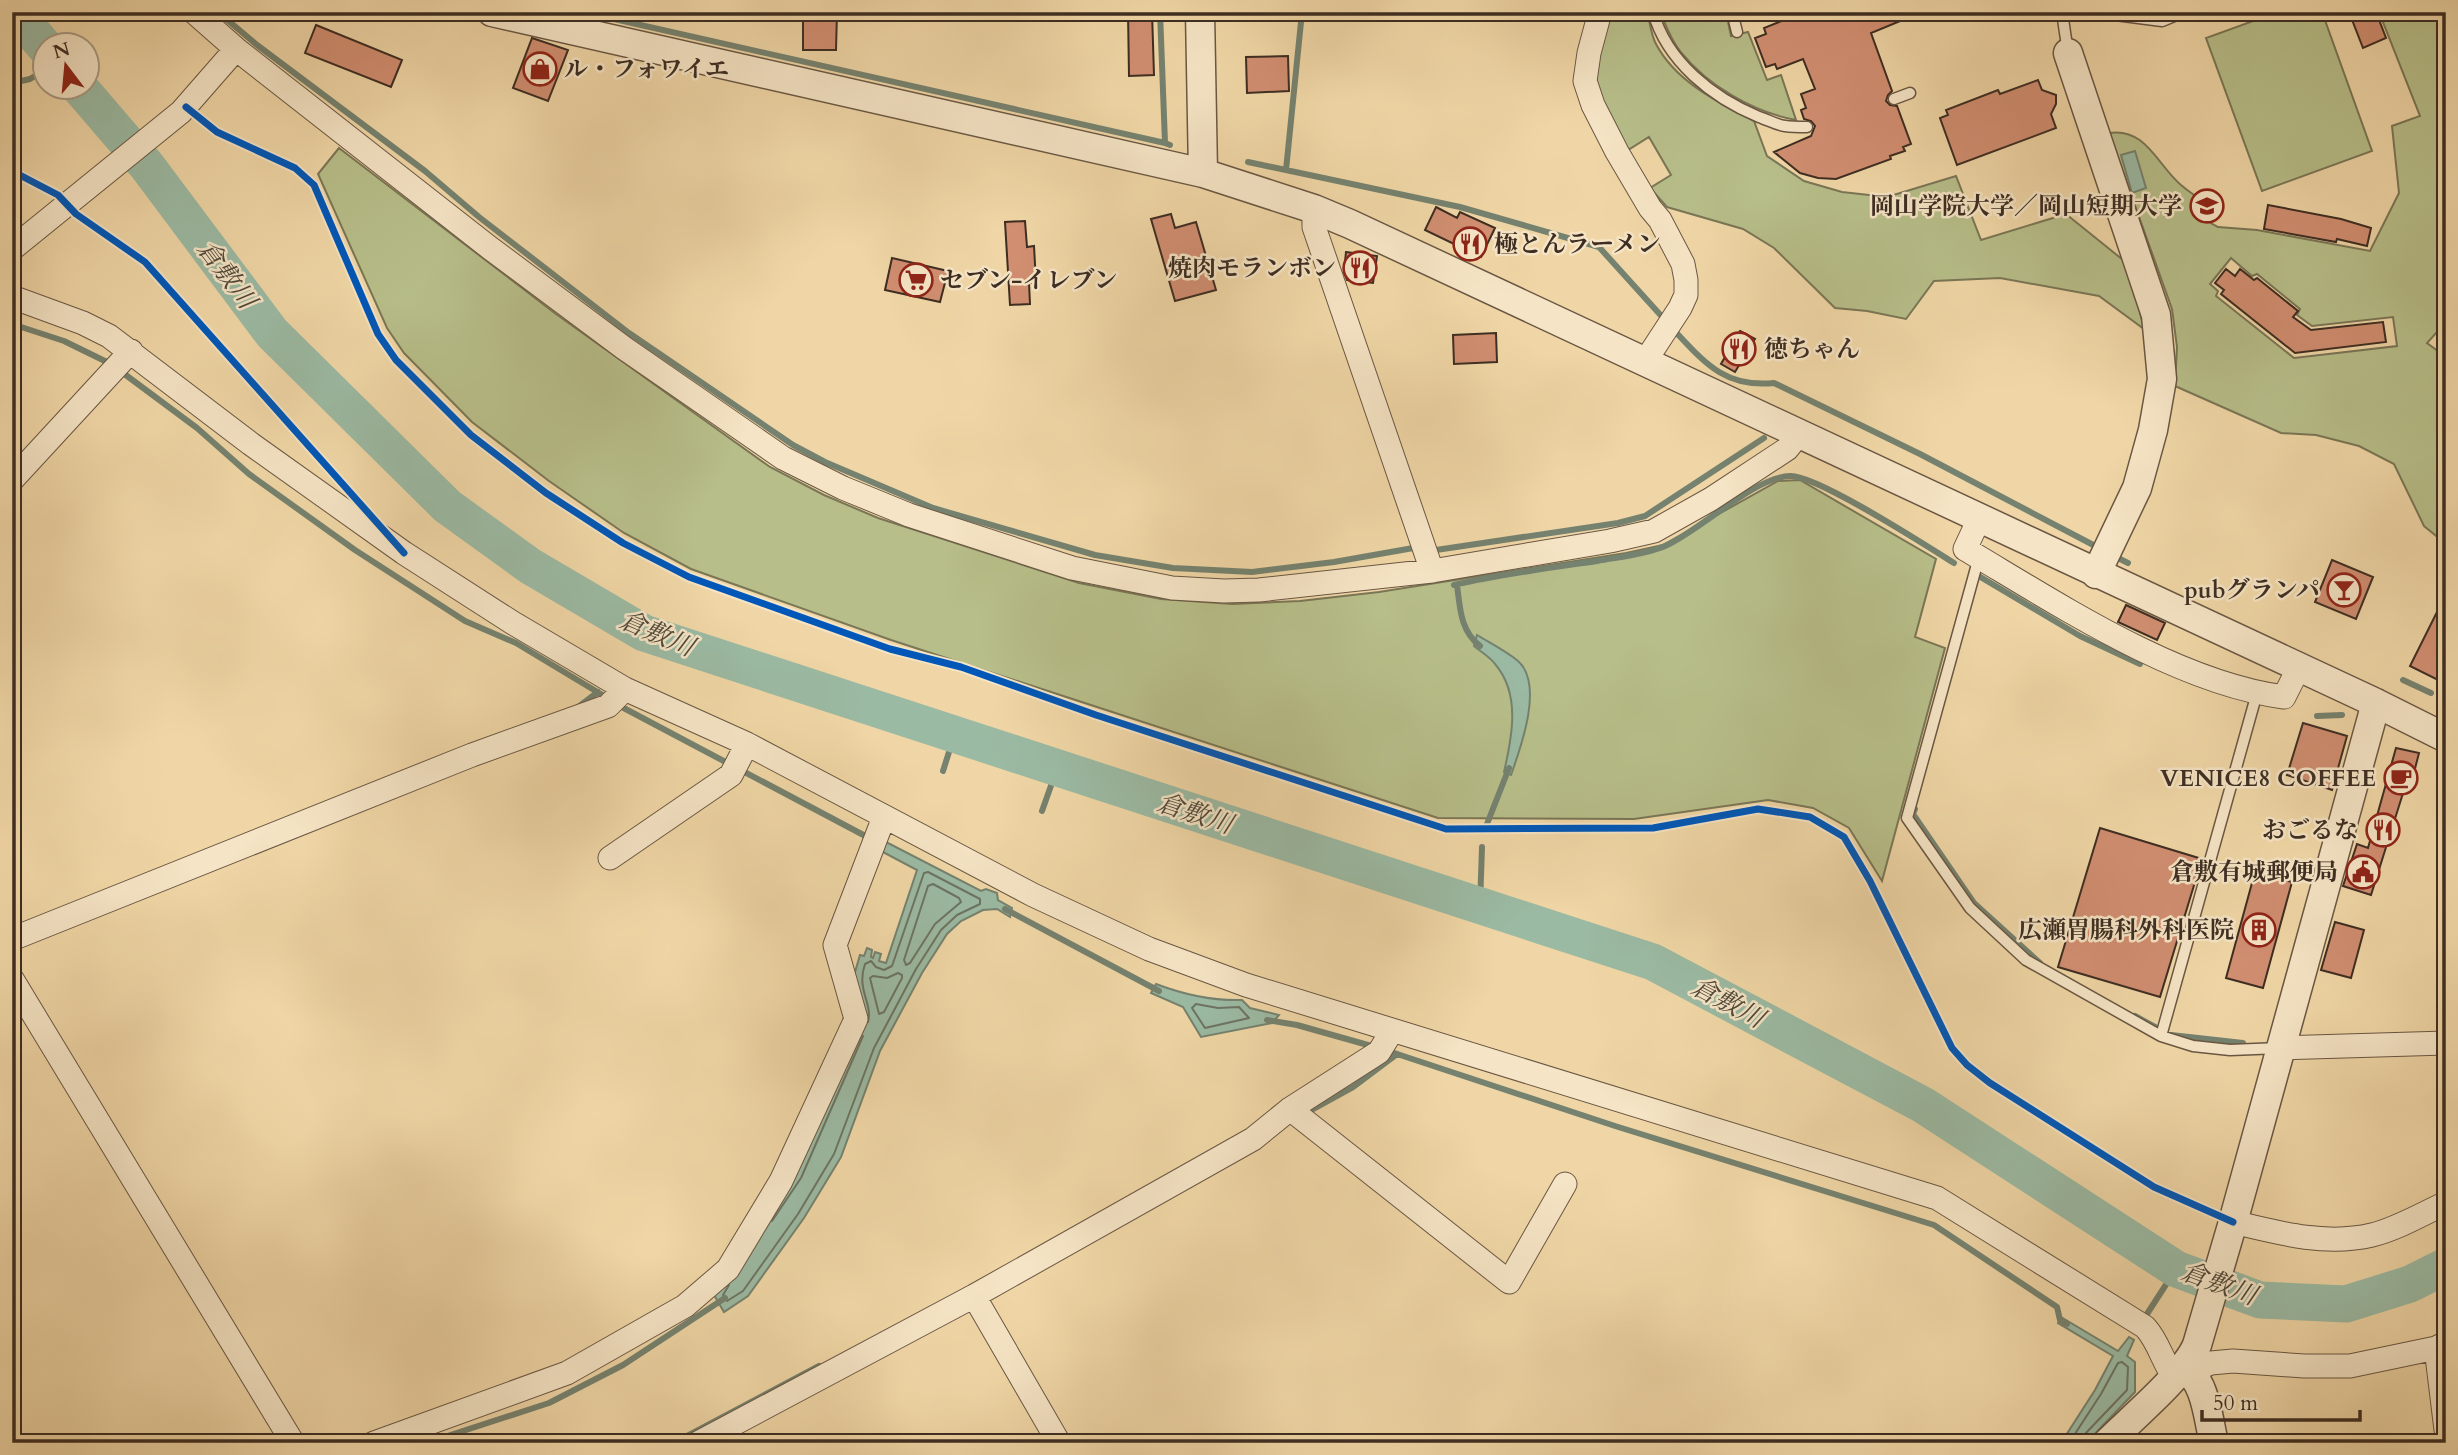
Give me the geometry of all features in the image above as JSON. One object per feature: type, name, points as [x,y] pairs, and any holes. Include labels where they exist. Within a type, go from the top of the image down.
[{"type":"street","points":[[194,12],[236,49],[490,248],[624,348],[783,458],[843,488],[909,516],[1072,568],[1172,588],[1259,590],[1429,558],[1610,541],[1654,531],[1711,499],[1787,449],[1800,433]]},
{"type":"street","points":[[492,12],[1203,173],[1314,209],[1646,360],[1980,517],[2103,557],[2299,667],[2446,738]]},
{"type":"street","points":[[1200,12],[1203,173]]},
{"type":"street","points":[[1601,12],[1589,53],[1585,81],[1593,104],[1617,152],[1650,208],[1660,219],[1683,264],[1686,280],[1686,295],[1646,360]]},
{"type":"street","points":[[12,249],[181,112],[236,49]]},
{"type":"street","points":[[2068,53],[2157,315],[2162,379],[2153,430],[2137,488],[2103,557]]},
{"type":"street","points":[[1314,209],[1314,226],[1429,558]]},
{"type":"street","points":[[12,297],[108,336],[121,362],[251,444],[404,553],[513,623],[617,697],[878,834],[1033,895],[1149,949],[1385,1042],[1937,1198],[2145,1327],[2158,1343],[2167,1367],[2233,1361],[2350,1366],[2441,1346],[2446,1430]]},
{"type":"street","points":[[12,480],[121,362]]},
{"type":"street","points":[[1980,517],[1965,549],[2113,635],[2180,667],[2257,693],[2284,697],[2299,667]]},
{"type":"street","points":[[12,939],[617,697]]},
{"type":"street","points":[[2107,1443],[2187,1365],[2231,1227],[2376,703]]},
{"type":"street","points":[[611,858],[739,760]]},
{"type":"street","points":[[374,1443],[568,1373],[685,1306],[728,1269],[781,1181],[856,1019],[835,945],[878,834]]},
{"type":"street","points":[[12,979],[293,1443]]},
{"type":"street","points":[[698,1443],[974,1296],[1253,1139],[1290,1109],[1385,1042]]},
{"type":"street","points":[[2280,1048],[2446,1043]]},
{"type":"street","points":[[1290,1109],[1509,1282],[1565,1184]]},
{"type":"street","points":[[2231,1227],[2336,1239],[2372,1235],[2446,1203]]},
{"type":"street","points":[[974,1296],[1059,1443]]},
{"type":"street","points":[[2187,1365],[2202,1393],[2214,1443]]},
{"type":"lane","points":[[1589,53],[1590,12]]},
{"type":"lane","points":[[1653,12],[1658,31],[1677,60],[1713,91],[1748,112],[1783,126],[1807,127]]},
{"type":"lane","points":[[1732,12],[1737,32]]},
{"type":"lane","points":[[2062,12],[2068,53]]},
{"type":"lane","points":[[2092,12],[2162,21],[2184,12]]},
{"type":"lane","points":[[1894,99],[1910,93]]},
{"type":"lane","points":[[1979,557],[1907,818],[1970,908],[2026,960],[2161,1037],[2193,1046],[2230,1050],[2280,1048]]},
{"type":"lane","points":[[2161,1037],[2257,693]]},
{"type":"shaded area","points":[[1609,12],[1647,12],[1656,44],[1675,69],[1699,90],[1754,121],[1767,156],[1804,181],[1842,192],[1887,197],[1956,176],[1981,240],[2066,214],[2128,264],[2144,329],[2099,296],[2000,278],[1934,281],[1906,319],[1835,308],[1774,248],[1743,229],[1667,207],[1650,188],[1671,175],[1649,137],[1628,150],[1592,84]]},
{"type":"shaded area","points":[[1660,12],[1726,12],[1731,36],[1748,32],[1767,80],[1781,75],[1796,120],[1748,104],[1732,96],[1704,75],[1677,47]]},
{"type":"shaded area","points":[[2278,12],[2322,12],[2372,151],[2262,191],[2206,38]]},
{"type":"shaded area","points":[[2379,12],[2446,12],[2446,322],[2427,343],[2446,357],[2446,544],[2424,526],[2394,464],[2359,446],[2316,435],[2281,433],[2175,386],[2177,347],[2172,309],[2109,133],[2133,136],[2142,142],[2181,185],[2199,199],[2205,207],[2209,222],[2218,227],[2257,230],[2370,251],[2399,193],[2392,126],[2420,116]],"holes":[[[2231,258],[2252,276],[2257,274],[2300,309],[2297,315],[2312,326],[2393,317],[2397,346],[2294,358],[2216,296],[2218,291],[2210,284]]]},
{"type":"shaded area","points":[[339,148],[556,314],[770,467],[824,495],[878,518],[1079,583],[1161,599],[1233,604],[1300,601],[1379,592],[1663,545],[1778,481],[1800,480],[1936,559],[1915,637],[1945,648],[1882,881],[1849,828],[1813,808],[1768,800],[1634,819],[1438,818],[891,640],[691,569],[624,533],[549,481],[472,422],[404,353],[387,328],[318,174]]},
{"type":"water","points":[[2135,151],[2146,188],[2132,193],[2121,155]]},
{"type":"water","points":[[1477,635],[1518,661],[1526,671],[1530,700],[1528,716],[1511,775],[1504,772],[1512,730],[1508,689],[1493,661],[1474,646]]},
{"type":"water","points":[[886,842],[981,891],[986,889],[997,893],[998,900],[1012,908],[1010,917],[997,909],[983,910],[961,921],[947,934],[922,973],[880,1051],[841,1157],[804,1218],[748,1296],[724,1312],[714,1295],[850,1049],[853,979],[860,955],[864,956],[867,948],[872,950],[871,957],[873,958],[875,952],[881,954],[879,961],[886,963],[917,870],[881,851]]},
{"type":"water","points":[[1156,984],[1198,996],[1242,1000],[1250,1008],[1279,1015],[1272,1023],[1201,1037],[1183,1007],[1151,993]]},
{"type":"water","points":[[2061,1317],[2118,1351],[2129,1337],[2134,1340],[2127,1356],[2135,1362],[2135,1392],[2086,1443],[2061,1443],[2113,1356],[2058,1323]]},
{"type":"building","points":[[803,12],[837,12],[836,50],[803,50]]},
{"type":"building","points":[[1128,12],[1152,12],[1154,75],[1129,76]]},
{"type":"building","points":[[1804,12],[1922,12],[1871,33],[1892,91],[1886,101],[1897,106],[1911,144],[1903,147],[1905,151],[1890,156],[1891,159],[1836,179],[1800,173],[1774,152],[1811,136],[1815,126],[1804,119],[1801,110],[1806,108],[1801,94],[1815,89],[1803,59],[1777,69],[1775,64],[1766,67],[1755,38],[1766,34],[1764,28]]},
{"type":"building","points":[[2349,12],[2376,12],[2386,38],[2363,48]]},
{"type":"building","points":[[316,25],[402,60],[391,87],[305,53]]},
{"type":"building","name":"ル・フォワイエ","points":[[532,38],[568,50],[548,101],[513,88]]},
{"type":"building","points":[[1288,56],[1289,91],[1247,93],[1246,57]]},
{"type":"building","points":[[2038,80],[2042,90],[2056,95],[2056,104],[2051,114],[2056,128],[1957,165],[1940,118],[1948,115],[1946,110],[1998,90],[2000,94]]},
{"type":"building","points":[[2268,205],[2341,219],[2371,228],[2367,246],[2264,229]]},
{"type":"building","name":"極とんラーメン","points":[[1436,207],[1457,218],[1460,212],[1495,228],[1481,257],[1425,230]]},
{"type":"building","points":[[1171,214],[1175,228],[1196,222],[1216,290],[1175,301],[1151,219]]},
{"type":"building","points":[[1025,221],[1027,247],[1034,246],[1036,282],[1029,283],[1030,304],[1010,305],[1005,222]]},
{"type":"building","name":"焼肉モランボン","points":[[1346,252],[1377,256],[1373,283],[1347,280],[1344,271]]},
{"type":"building","name":"セブン-イレブン","points":[[892,258],[948,271],[940,302],[885,290]]},
{"type":"building","points":[[2226,269],[2235,276],[2240,269],[2254,280],[2257,278],[2298,311],[2293,317],[2311,330],[2383,322],[2386,342],[2295,353],[2221,294],[2224,290],[2215,283]]},
{"type":"building","name":"徳ちゃん","points":[[1740,331],[1755,339],[1735,372],[1721,364]]},
{"type":"building","points":[[1496,333],[1497,362],[1454,364],[1453,335]]},
{"type":"building","name":"pubグランパ","points":[[2332,560],[2373,577],[2356,619],[2315,602]]},
{"type":"building","points":[[2446,594],[2446,669],[2440,681],[2410,666]]},
{"type":"building","points":[[2126,605],[2165,623],[2157,640],[2118,622]]},
{"type":"building","points":[[2303,723],[2347,736],[2332,790],[2287,775]]},
{"type":"building","points":[[2396,748],[2419,753],[2409,792],[2404,790],[2371,895],[2343,886],[2357,844],[2368,848]]},
{"type":"building","points":[[2100,828],[2202,859],[2160,997],[2058,967]]},
{"type":"building","name":"広瀬胃腸科外科医院","points":[[2255,872],[2292,882],[2263,988],[2226,978]]},
{"type":"building","points":[[2335,922],[2364,930],[2351,978],[2321,970]]},
{"type":"waterway","name":"倉敷川","points":[[15,12],[32,32]]},
{"type":"waterway","points":[[218,12],[257,45],[425,171],[479,217],[629,333],[793,445],[825,462],[933,508],[1095,555],[1173,568],[1252,572],[1334,562],[1419,547]]},
{"type":"waterway","points":[[583,12],[1165,143]]},
{"type":"waterway","points":[[1160,12],[1165,143],[1170,145]]},
{"type":"waterway","points":[[1286,170],[1302,12]]},
{"type":"waterway","points":[[12,83],[32,78]]},
{"type":"waterway","name":"倉敷川","points":[[92,102],[147,166],[272,333],[447,506],[530,566],[644,633],[1653,962],[1923,1105],[2176,1269],[2260,1300],[2346,1304],[2410,1284],[2446,1266]]},
{"type":"waterway","points":[[1248,162],[1460,207],[1599,247],[1665,320]]},
{"type":"waterway","points":[[12,324],[64,341],[111,364]]},
{"type":"waterway","points":[[1672,328],[1705,362],[1728,377],[1741,381],[1774,383],[1920,454],[2101,549]]},
{"type":"waterway","points":[[119,370],[197,428],[249,474],[355,550],[465,621],[516,643],[609,699]]},
{"type":"waterway","points":[[1430,549],[1618,523],[1645,516],[1764,438]]},
{"type":"waterway","points":[[1454,585],[1657,549],[1679,539],[1760,485],[1790,476],[1804,479],[1846,498],[1954,563]]},
{"type":"waterway","points":[[2114,556],[2128,563]]},
{"type":"waterway","points":[[1977,575],[2080,636],[2140,664]]},
{"type":"waterway","points":[[1457,585],[1465,626],[1480,646]]},
{"type":"waterway","points":[[2403,680],[2431,693]]},
{"type":"waterway","points":[[577,708],[598,692]]},
{"type":"waterway","points":[[618,705],[871,839]]},
{"type":"waterway","points":[[2317,716],[2342,715]]},
{"type":"waterway","points":[[943,771],[955,733]]},
{"type":"waterway","points":[[1042,811],[1058,766]]},
{"type":"waterway","points":[[1487,824],[1509,768]]},
{"type":"waterway","points":[[1915,809],[1913,814],[1974,903],[2040,963]]},
{"type":"waterway","points":[[1480,905],[1482,847]]},
{"type":"waterway","points":[[1005,909],[1159,991]]},
{"type":"waterway","points":[[2135,1016],[2155,1027]]},
{"type":"waterway","points":[[1267,1020],[1297,1025],[1375,1047]]},
{"type":"waterway","points":[[2171,1035],[2243,1043]]},
{"type":"waterway","points":[[1385,1050],[1615,1126],[1934,1225],[2057,1307],[2060,1320],[2067,1324]]},
{"type":"waterway","points":[[1313,1109],[1353,1087],[1397,1054]]},
{"type":"waterway","points":[[2147,1314],[2176,1269]]},
{"type":"waterway","points":[[426,1443],[549,1403],[623,1365],[725,1298]]},
{"type":"waterway","points":[[674,1443],[819,1366]]},
{"type":"cycle path","points":[[186,107],[217,132],[295,168],[314,185],[378,334],[396,360],[471,435],[546,493],[623,543],[689,577],[890,649],[961,667],[1096,715],[1446,829],[1653,828],[1758,809],[1810,817],[1844,837],[1870,881],[1952,1048],[1967,1065],[1990,1083],[2154,1187],[2233,1222]]},
{"type":"cycle path","points":[[12,171],[58,195],[76,214],[145,262],[404,553]]},
{"type":"place","name":"ル・フォワイエ","points":[[540,69]]},
{"type":"place","name":"岡山学院大学／岡山短期大学","points":[[2207,206]]},
{"type":"place","name":"極とんラーメン","points":[[1470,244]]},
{"type":"place","name":"焼肉モランボン","points":[[1360,268]]},
{"type":"place","name":"セブン-イレブン","points":[[916,280]]},
{"type":"place","name":"徳ちゃん","points":[[1739,349]]},
{"type":"place","name":"pubグランパ","points":[[2344,590]]},
{"type":"place","name":"VENICE8 COFFEE","points":[[2401,778]]},
{"type":"place","name":"おごるな","points":[[2383,830]]},
{"type":"place","name":"倉敷有城郵便局","points":[[2363,872]]},
{"type":"place","name":"広瀬胃腸科外科医院","points":[[2259,930]]}]
